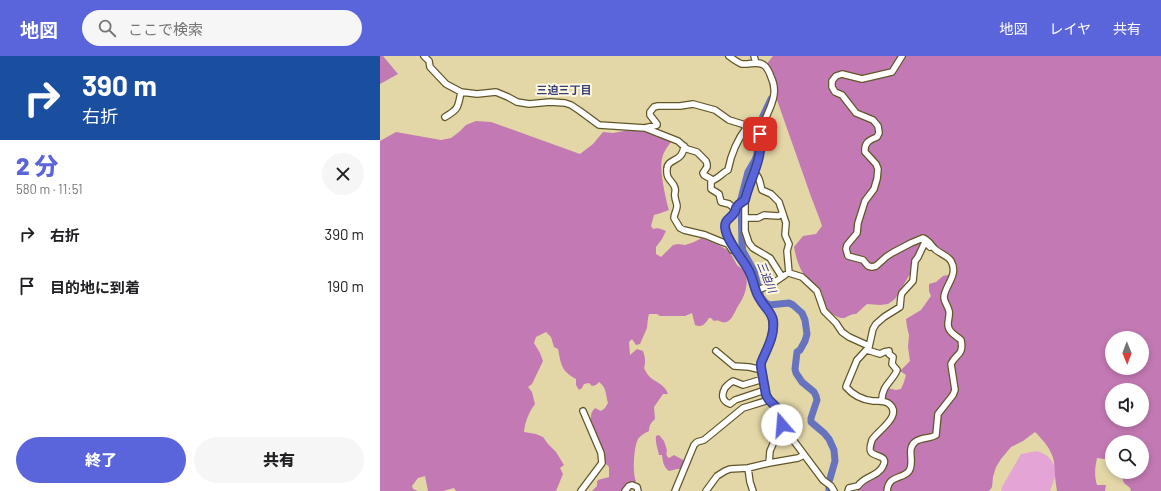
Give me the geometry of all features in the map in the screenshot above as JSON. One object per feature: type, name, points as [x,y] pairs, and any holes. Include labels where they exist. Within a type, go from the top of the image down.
[{"type":"street","points":[[424,56],[429,61],[430,66],[446,84],[461,92],[477,94],[496,92],[517,102],[529,104],[550,102],[565,103],[571,105],[600,125],[645,128],[654,126],[657,124],[650,115],[650,112],[654,107],[693,104],[715,110],[729,120],[742,124],[759,134]]},
{"type":"street","points":[[729,56],[741,64],[760,62],[765,66],[773,79],[775,87],[774,98],[759,134],[760,154],[754,173],[740,204],[733,216],[726,221],[725,230],[750,272],[758,290],[760,300],[772,315],[772,338],[761,363],[765,390],[769,400],[778,409],[783,427],[830,487]]},
{"type":"street","points":[[754,56],[756,63]]},
{"type":"street","points":[[902,56],[892,72],[862,79],[842,74],[836,76],[832,82],[832,87],[835,92],[842,95],[856,113],[873,120],[878,126],[879,133],[876,138],[869,140],[864,146],[865,152],[876,164],[878,169],[877,178],[874,189],[865,202],[858,224],[857,233],[847,245],[846,251],[850,256],[863,260],[868,266],[872,267],[878,265],[892,253],[923,238],[928,240],[935,250]]},
{"type":"street","points":[[445,117],[455,111],[461,92]]},
{"type":"street","points":[[711,181],[715,180],[723,172],[728,170],[734,147],[747,127]]},
{"type":"street","points":[[645,128],[678,141],[686,149],[697,152],[706,161],[707,167],[704,175],[711,178],[711,189],[719,194],[721,202],[740,204]]},
{"type":"street","points":[[684,146],[680,157],[670,162],[667,165],[666,170],[668,179],[674,186],[675,190],[677,206],[674,218],[680,228],[684,230],[705,235],[728,244],[740,262],[744,262]]},
{"type":"street","points":[[754,173],[757,174],[760,180],[762,190],[771,194],[779,202],[786,223],[785,232],[789,244],[787,251],[789,274]]},
{"type":"street","points":[[740,204],[745,218],[745,231],[748,243],[753,248],[770,258],[782,277]]},
{"type":"street","points":[[745,218],[758,218],[764,215],[778,216],[783,214]]},
{"type":"street","points":[[848,491],[849,488],[858,486],[861,481],[874,475],[884,465],[884,460],[882,458],[871,453],[871,443],[876,434],[888,424],[892,415],[892,408],[889,404],[882,401],[868,400],[855,395],[846,388],[847,384],[857,360],[868,348],[871,333],[876,324],[900,307],[901,296],[913,281],[915,261],[925,242],[933,250],[947,256],[951,261],[953,277],[944,298],[949,310],[949,329],[961,340],[962,346],[958,355],[951,364],[955,390],[953,395],[938,414],[936,435],[915,442],[910,451],[911,466],[909,470],[906,474],[891,481],[887,491]]},
{"type":"street","points":[[758,290],[789,274],[802,277],[817,291],[824,311],[836,323],[842,332],[848,337],[880,354],[889,352],[889,354],[893,357],[892,364],[897,370],[897,373],[888,382],[882,394],[882,401]]},
{"type":"street","points":[[716,351],[734,366],[762,370]]},
{"type":"street","points":[[763,379],[743,385],[733,381],[725,388],[722,396],[723,399],[730,404],[735,400],[765,390]]},
{"type":"street","points":[[675,491],[695,443],[704,440],[743,408],[769,400]]},
{"type":"street","points":[[581,491],[602,463],[601,453],[584,411]]},
{"type":"street","points":[[769,463],[770,451],[774,439],[783,427]]},
{"type":"street","points":[[706,491],[712,481],[721,473],[730,469],[748,468],[798,458],[804,455]]},
{"type":"street","points":[[748,468],[753,491]]},
{"type":"street","points":[[625,491],[632,485],[637,487],[638,491]]},
{"type":"shaded area","points":[[380,56],[383,56],[398,74],[380,84]]},
{"type":"shaded area","points":[[773,56],[1161,56],[1161,491],[1131,491],[1123,479],[1149,479],[1149,435],[1105,435],[1105,459],[1097,458],[1095,475],[1097,485],[1106,485],[1105,491],[1057,491],[1053,458],[1047,446],[1035,432],[1023,441],[1011,447],[1001,459],[996,467],[992,487],[989,491],[858,491],[857,488],[885,465],[872,451],[874,440],[890,422],[894,421],[897,413],[894,406],[883,399],[887,388],[896,390],[901,389],[904,382],[906,375],[900,371],[910,361],[908,347],[909,335],[906,319],[921,310],[931,296],[929,284],[936,282],[943,276],[954,274],[949,256],[924,238],[911,266],[910,274],[895,299],[888,304],[867,304],[856,314],[845,318],[839,318],[828,311],[820,289],[804,275],[794,247],[803,236],[816,234],[822,226],[765,66]]},
{"type":"shaded area","points":[[476,121],[491,122],[580,154],[593,144],[603,132],[613,133],[635,129],[654,133],[671,142],[664,152],[661,164],[663,184],[669,210],[654,215],[651,226],[653,229],[658,228],[666,231],[656,247],[656,254],[661,257],[673,245],[685,245],[702,238],[727,250],[746,275],[747,283],[744,296],[733,316],[728,321],[714,321],[709,318],[705,324],[700,326],[695,325],[692,313],[685,316],[660,316],[657,314],[649,314],[647,328],[640,344],[636,345],[632,339],[629,342],[630,355],[637,349],[643,351],[645,360],[644,368],[646,372],[667,391],[668,394],[663,394],[654,407],[655,419],[650,424],[649,431],[638,439],[635,447],[634,460],[636,481],[623,491],[592,491],[597,486],[598,480],[609,477],[609,467],[605,463],[604,453],[592,429],[591,423],[592,412],[595,408],[601,411],[608,403],[605,389],[599,382],[592,386],[589,383],[584,384],[579,390],[576,385],[576,379],[567,373],[562,367],[558,349],[554,347],[551,337],[546,332],[536,337],[534,343],[543,361],[532,384],[528,387],[532,392],[535,404],[528,417],[524,432],[543,437],[556,452],[564,465],[560,468],[563,474],[556,491],[456,491],[454,488],[443,491],[428,491],[425,476],[418,478],[412,486],[413,489],[418,491],[380,491],[380,141],[396,132],[441,140],[451,138],[466,125]]},
{"type":"shaded area","points":[[659,435],[664,441],[667,450],[666,454],[669,458],[674,455],[685,461],[683,469],[669,471],[666,467],[663,462],[662,455],[659,455],[656,444],[656,436]]},
{"type":"shaded area","points":[[1037,451],[1050,458],[1057,472],[1050,491],[1001,491],[1021,454]]},
{"type":"waterway","name":"三迫川","points":[[771,99],[763,116],[757,135],[757,154],[748,172],[741,199],[742,245],[743,251],[754,271],[761,297],[765,302],[769,305],[789,303],[802,313],[805,320],[807,334],[805,341],[800,350],[797,352],[795,369],[802,382],[814,392],[816,396],[817,400],[811,422],[829,439],[834,450],[835,461],[829,482],[829,491]]},
{"type":"district","name":"三迫三丁目","points":[[564,90]]},
{"type":"route","points":[[760,134],[760,154],[745,200],[738,204],[733,216],[726,221],[725,230],[750,272],[760,300],[772,315],[773,334],[761,363],[761,367],[766,395],[778,409],[782,425]]}]
